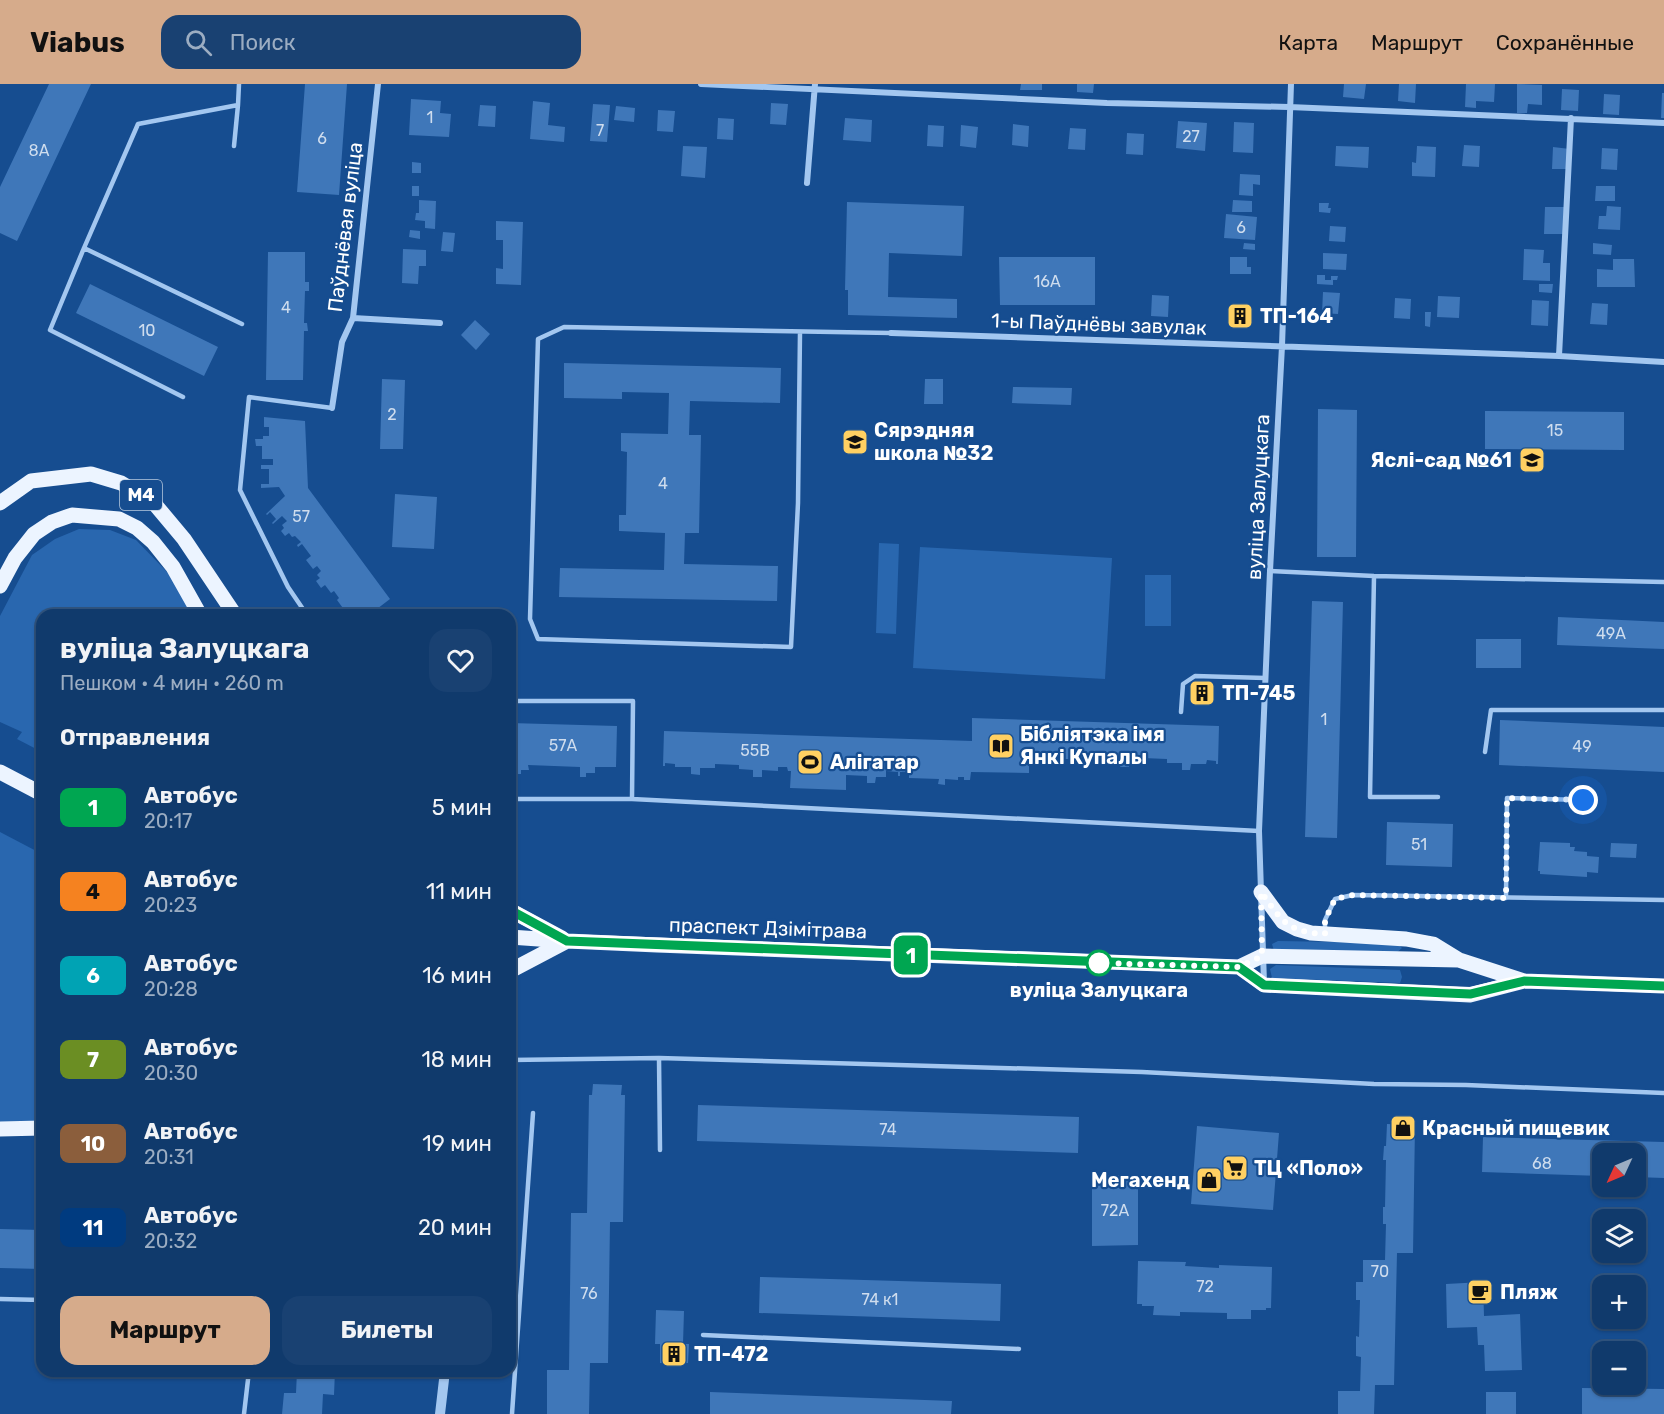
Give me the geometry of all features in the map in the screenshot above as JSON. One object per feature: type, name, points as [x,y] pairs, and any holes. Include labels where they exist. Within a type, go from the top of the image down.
[{"type":"main road","name":"М4","points":[[0,503],[31,481],[60,476],[91,474],[121,483],[153,502],[184,539],[230,609]]},
{"type":"main road","name":"М4","points":[[0,586],[15,558],[34,534],[52,522],[72,515],[118,519],[137,528],[153,542],[173,567],[197,609]]},
{"type":"main road","points":[[0,772],[36,791]]},
{"type":"main road","points":[[1261,892],[1283,922],[1297,929],[1311,933],[1406,939],[1433,944],[1459,960],[1524,981]]},
{"type":"main road","points":[[516,913],[567,941]]},
{"type":"main road","name":"праспект Дзімітрава","points":[[516,937],[1239,967]]},
{"type":"main road","points":[[516,968],[567,941]]},
{"type":"main road","points":[[1459,960],[1262,956],[1239,967],[1264,985],[1470,994],[1524,981],[1664,986]]},
{"type":"main road","points":[[0,1129],[36,1128]]},
{"type":"street","name":"Паўднёвая вуліца","points":[[333,408],[342,342],[353,318],[378,84]]},
{"type":"street","points":[[701,84],[815,87],[1107,103],[1289,107],[1664,123]]},
{"type":"street","name":"вуліца Залуцкага","points":[[1264,985],[1259,831],[1282,346],[1291,84]]},
{"type":"street","points":[[807,183],[815,87]]},
{"type":"street","points":[[1558,356],[1571,118]]},
{"type":"street","points":[[353,318],[440,323]]},
{"type":"street","name":"1-ы Паўднёвы завулак","points":[[891,333],[1558,356],[1664,362]]},
{"type":"street","points":[[440,1414],[444,1377]]},
{"type":"lane","points":[[234,146],[239,84]]},
{"type":"lane","points":[[183,397],[50,330],[138,124],[238,105]]},
{"type":"lane","points":[[84,248],[242,324]]},
{"type":"lane","points":[[800,332],[798,503],[791,647],[538,639],[530,619],[538,339],[564,327],[891,333]]},
{"type":"lane","points":[[303,609],[288,587],[240,490],[249,397],[333,408]]},
{"type":"lane","points":[[1270,571],[1374,576],[1664,582]]},
{"type":"lane","points":[[1374,576],[1370,796],[1438,797]]},
{"type":"lane","points":[[1181,712],[1183,684],[1195,676],[1265,678]]},
{"type":"lane","points":[[516,701],[633,701],[632,799]]},
{"type":"lane","points":[[1485,752],[1491,710],[1664,710]]},
{"type":"lane","points":[[1506,898],[1507,798],[1583,800]]},
{"type":"lane","points":[[516,799],[632,799],[1259,831]]},
{"type":"lane","points":[[1325,934],[1325,920],[1335,899],[1353,895],[1664,900]]},
{"type":"lane","points":[[659,1058],[660,1150]]},
{"type":"lane","points":[[516,1060],[659,1058],[1142,1072],[1374,1084],[1466,1085],[1664,1093]]},
{"type":"lane","points":[[516,1357],[533,1113]]},
{"type":"lane","points":[[0,1299],[36,1300]]},
{"type":"lane","points":[[703,1335],[1019,1349]]},
{"type":"lane","points":[[244,1414],[248,1377]]},
{"type":"lane","points":[[512,1414],[515,1377]]},
{"type":"shaded area","points":[[79,529],[110,530],[136,540],[171,576],[190,609],[36,609],[36,749],[17,739],[22,732],[0,722],[0,616],[32,555],[55,539]]},
{"type":"shaded area","points":[[879,543],[899,544],[896,634],[876,633]]},
{"type":"shaded area","points":[[920,547],[1112,558],[1105,679],[913,668]]},
{"type":"shaded area","points":[[1145,575],[1171,575],[1171,626],[1145,626]]},
{"type":"shaded area","points":[[0,832],[36,851],[36,1121],[0,1123]]},
{"type":"shaded area","points":[[1278,941],[1397,943],[1402,948],[1395,954],[1274,951],[1272,944]]},
{"type":"shaded area","points":[[1276,965],[1400,970],[1402,977],[1400,983],[1272,978],[1270,969]]},
{"type":"building","points":[[49,84],[91,84],[17,241],[0,233],[0,187]]},
{"type":"building","points":[[305,84],[347,84],[339,195],[297,192]]},
{"type":"building","points":[[1021,84],[1042,84],[1042,90],[1020,90]]},
{"type":"building","points":[[1077,84],[1094,84],[1093,93],[1077,92]]},
{"type":"building","points":[[1344,84],[1366,84],[1364,99],[1343,97]]},
{"type":"building","points":[[1399,84],[1416,84],[1415,103],[1398,101]]},
{"type":"building","points":[[1466,84],[1495,84],[1494,102],[1476,101],[1476,108],[1465,107]]},
{"type":"building","points":[[1517,84],[1542,85],[1542,105],[1528,104],[1527,113],[1517,113]]},
{"type":"building","points":[[1562,89],[1579,90],[1578,111],[1561,110]]},
{"type":"building","points":[[1662,93],[1664,93],[1664,118],[1661,118]]},
{"type":"building","points":[[1604,94],[1620,95],[1619,115],[1603,114]]},
{"type":"building","points":[[411,99],[441,101],[440,113],[451,114],[449,137],[409,135]]},
{"type":"building","points":[[533,101],[550,103],[548,125],[565,127],[564,142],[530,139]]},
{"type":"building","points":[[771,103],[788,104],[786,125],[770,124]]},
{"type":"building","points":[[593,104],[610,105],[607,142],[590,141]]},
{"type":"building","points":[[480,105],[496,106],[495,127],[478,126]]},
{"type":"building","points":[[616,106],[635,108],[634,122],[614,120]]},
{"type":"building","points":[[658,110],[675,111],[673,132],[657,131]]},
{"type":"building","points":[[718,118],[734,119],[733,140],[717,139]]},
{"type":"building","points":[[845,118],[872,120],[871,142],[843,140]]},
{"type":"building","points":[[1178,121],[1207,123],[1205,151],[1176,148]]},
{"type":"building","points":[[1234,122],[1254,123],[1253,153],[1233,152]]},
{"type":"building","points":[[1013,124],[1029,126],[1028,147],[1012,145]]},
{"type":"building","points":[[928,125],[944,126],[943,147],[927,146]]},
{"type":"building","points":[[961,125],[978,127],[976,148],[960,146]]},
{"type":"building","points":[[1070,128],[1086,129],[1085,150],[1068,149]]},
{"type":"building","points":[[1127,133],[1144,134],[1143,155],[1126,154]]},
{"type":"building","points":[[1464,145],[1480,146],[1479,167],[1462,166]]},
{"type":"building","points":[[683,146],[707,147],[705,178],[681,176]]},
{"type":"building","points":[[1336,146],[1369,147],[1368,168],[1335,166]]},
{"type":"building","points":[[1417,146],[1436,147],[1435,177],[1412,176],[1412,162],[1416,163]]},
{"type":"building","points":[[1553,147],[1570,149],[1569,169],[1552,169]]},
{"type":"building","points":[[1602,148],[1618,149],[1617,170],[1601,169]]},
{"type":"building","points":[[412,162],[421,163],[421,173],[412,173]]},
{"type":"building","points":[[1240,174],[1260,175],[1260,185],[1253,184],[1253,196],[1239,195]]},
{"type":"building","points":[[412,186],[419,186],[419,196],[412,196]]},
{"type":"building","points":[[1596,186],[1615,186],[1615,201],[1595,201]]},
{"type":"building","points":[[419,200],[436,201],[435,229],[425,228],[425,221],[415,220],[416,213],[419,213]]},
{"type":"building","points":[[1233,200],[1252,201],[1252,212],[1232,212]]},
{"type":"building","points":[[847,202],[964,206],[962,256],[889,253],[888,297],[957,299],[957,318],[848,315],[848,290],[845,290]]},
{"type":"building","points":[[1319,203],[1329,203],[1330,213],[1319,212]]},
{"type":"building","points":[[1607,206],[1621,207],[1620,230],[1598,229],[1599,216],[1606,216]]},
{"type":"building","points":[[1545,207],[1565,207],[1565,234],[1544,234]]},
{"type":"building","points":[[1226,214],[1257,217],[1255,240],[1224,238]]},
{"type":"building","points":[[496,221],[523,222],[521,285],[496,284],[496,268],[503,269],[503,240],[496,240]]},
{"type":"building","points":[[1330,226],[1346,227],[1345,242],[1329,241]]},
{"type":"building","points":[[410,230],[420,231],[420,239],[409,237]]},
{"type":"building","points":[[443,232],[455,233],[453,252],[441,251]]},
{"type":"building","points":[[1244,243],[1255,244],[1255,250],[1243,249]]},
{"type":"building","points":[[1593,243],[1612,245],[1611,255],[1593,254]]},
{"type":"building","points":[[403,249],[426,250],[426,266],[419,266],[418,284],[402,283]]},
{"type":"building","points":[[1524,249],[1544,250],[1543,263],[1550,263],[1550,281],[1523,280]]},
{"type":"building","points":[[268,252],[305,252],[305,282],[309,282],[309,291],[305,291],[304,323],[307,323],[308,331],[304,331],[303,380],[266,380]]},
{"type":"building","points":[[1323,253],[1347,254],[1346,270],[1323,269]]},
{"type":"building","points":[[999,257],[1095,257],[1095,305],[1000,305]]},
{"type":"building","points":[[1230,257],[1247,257],[1247,267],[1251,267],[1251,274],[1230,274]]},
{"type":"building","points":[[1613,259],[1634,259],[1635,287],[1597,287],[1597,269],[1613,270]]},
{"type":"building","points":[[1317,275],[1325,275],[1325,280],[1331,280],[1331,276],[1338,276],[1337,280],[1333,280],[1333,285],[1317,284]]},
{"type":"building","points":[[90,284],[218,347],[204,376],[76,313]]},
{"type":"building","points":[[1539,284],[1553,284],[1552,293],[1539,292]]},
{"type":"building","points":[[1323,292],[1340,293],[1338,314],[1322,313]]},
{"type":"building","points":[[1152,295],[1169,296],[1168,317],[1151,316]]},
{"type":"building","points":[[1438,296],[1460,297],[1459,318],[1437,317]]},
{"type":"building","points":[[1395,298],[1411,299],[1410,319],[1394,318]]},
{"type":"building","points":[[1532,300],[1549,301],[1548,326],[1531,325]]},
{"type":"building","points":[[1592,303],[1608,304],[1607,325],[1590,324]]},
{"type":"building","name":"ТП-164","points":[[1232,310],[1248,310],[1247,323],[1232,323]]},
{"type":"building","points":[[1425,312],[1431,312],[1430,327],[1425,326]]},
{"type":"building","points":[[475,320],[490,334],[476,350],[461,335]]},
{"type":"building","points":[[564,363],[781,368],[780,403],[690,401],[689,435],[701,435],[699,533],[685,533],[684,564],[778,566],[777,601],[559,597],[560,568],[664,570],[665,533],[619,531],[619,515],[626,515],[627,452],[621,451],[621,433],[668,434],[669,393],[622,392],[622,399],[564,398]]},
{"type":"building","points":[[382,379],[405,380],[403,449],[380,449]]},
{"type":"building","points":[[925,379],[943,379],[943,404],[924,404]]},
{"type":"building","points":[[1013,387],[1072,388],[1071,405],[1012,403]]},
{"type":"building","points":[[1318,409],[1357,410],[1356,557],[1317,557]]},
{"type":"building","points":[[1485,411],[1624,412],[1624,450],[1485,449]]},
{"type":"building","points":[[264,417],[305,421],[308,488],[390,599],[377,609],[344,609],[334,591],[331,593],[325,585],[321,588],[316,581],[320,578],[317,575],[321,571],[317,566],[313,569],[306,560],[311,556],[302,544],[298,547],[297,545],[301,542],[289,533],[285,536],[281,531],[284,528],[282,525],[287,521],[282,516],[273,524],[276,519],[270,512],[266,514],[285,496],[279,487],[261,488],[261,484],[269,484],[269,469],[261,469],[261,465],[273,465],[273,459],[262,459],[262,446],[256,446],[255,439],[269,436],[269,427],[264,427]]},
{"type":"building","points":[[395,494],[437,497],[434,549],[392,547]]},
{"type":"building","points":[[1312,601],[1343,602],[1337,838],[1305,837]]},
{"type":"building","points":[[1558,617],[1664,622],[1664,649],[1557,645]]},
{"type":"building","points":[[1476,639],[1521,639],[1521,668],[1476,668]]},
{"type":"building","name":"ТП-745","points":[[1192,685],[1212,685],[1212,702],[1192,701]]},
{"type":"building","points":[[972,718],[1219,726],[1218,764],[1216,761],[1207,760],[1206,764],[1191,764],[1190,770],[1182,770],[1182,763],[1167,763],[1167,759],[1143,758],[1143,761],[1129,761],[1129,767],[1120,767],[1121,761],[1107,760],[1107,757],[1082,756],[1082,759],[1065,759],[1064,765],[1056,765],[1056,758],[1042,758],[1042,754],[1033,754],[1033,757],[1029,757],[1029,773],[971,772],[970,780],[964,780],[964,777],[958,777],[958,780],[945,779],[945,785],[938,784],[939,779],[909,778],[909,772],[900,772],[898,776],[898,772],[886,771],[886,777],[876,777],[875,783],[867,783],[867,776],[846,775],[846,790],[790,788],[791,771],[788,771],[787,767],[778,767],[778,771],[762,770],[762,777],[753,777],[753,770],[739,769],[739,765],[715,764],[715,768],[700,768],[700,775],[691,774],[691,767],[675,767],[675,764],[665,763],[663,766],[664,731],[972,741]]},
{"type":"building","points":[[1500,720],[1664,727],[1664,772],[1499,765]]},
{"type":"building","points":[[516,723],[617,726],[616,767],[595,767],[595,773],[586,773],[586,777],[580,777],[580,767],[528,765],[529,770],[521,770],[521,774],[516,774]]},
{"type":"building","points":[[1387,822],[1453,824],[1452,867],[1386,865]]},
{"type":"building","points":[[1540,842],[1570,843],[1570,847],[1575,847],[1574,851],[1587,852],[1587,856],[1599,857],[1598,873],[1587,872],[1587,877],[1540,874],[1538,871]]},
{"type":"building","points":[[1611,843],[1637,844],[1636,858],[1610,857]]},
{"type":"building","points":[[593,1084],[622,1085],[621,1095],[625,1095],[623,1222],[610,1222],[608,1363],[590,1363],[589,1414],[547,1414],[547,1370],[569,1370],[571,1213],[587,1213],[589,1095],[592,1095]]},
{"type":"building","points":[[698,1105],[1079,1117],[1078,1153],[697,1141]]},
{"type":"building","points":[[1387,1124],[1415,1125],[1413,1253],[1397,1253],[1394,1385],[1375,1385],[1374,1414],[1338,1414],[1338,1391],[1360,1391],[1361,1357],[1356,1356],[1356,1336],[1359,1337],[1360,1300],[1356,1300],[1356,1282],[1363,1282],[1363,1260],[1385,1260],[1386,1224],[1383,1224],[1383,1207],[1385,1207],[1386,1160],[1383,1160]]},
{"type":"building","name":"ТЦ «Поло»","points":[[1197,1126],[1279,1133],[1273,1210],[1191,1204]]},
{"type":"building","points":[[1483,1137],[1664,1142],[1664,1178],[1646,1177],[1646,1143],[1592,1143],[1592,1176],[1482,1172]]},
{"type":"building","points":[[1092,1175],[1138,1175],[1138,1245],[1092,1246]]},
{"type":"building","points":[[0,1229],[36,1230],[36,1269],[0,1268]]},
{"type":"building","points":[[1138,1261],[1186,1262],[1185,1266],[1219,1268],[1219,1265],[1272,1267],[1271,1308],[1251,1310],[1251,1319],[1227,1319],[1227,1313],[1180,1312],[1180,1316],[1153,1315],[1154,1306],[1137,1304]]},
{"type":"building","points":[[760,1277],[1001,1284],[1000,1321],[759,1313]]},
{"type":"building","points":[[1483,1282],[1484,1316],[1520,1314],[1522,1370],[1485,1371],[1484,1345],[1478,1345],[1477,1327],[1447,1328],[1446,1284]]},
{"type":"building","points":[[656,1310],[684,1311],[683,1344],[689,1344],[688,1363],[660,1363],[660,1344],[655,1344]]},
{"type":"building","points":[[297,1377],[335,1377],[334,1395],[323,1394],[322,1414],[282,1414],[284,1393],[296,1393]]},
{"type":"building","points":[[1582,1388],[1592,1388],[1592,1395],[1646,1395],[1646,1389],[1664,1389],[1664,1414],[1582,1414]]},
{"type":"building","points":[[710,1392],[952,1401],[951,1414],[710,1414]]},
{"type":"building","points":[[1486,1392],[1516,1392],[1516,1414],[1486,1414]]},
{"type":"bus line","name":"1","points":[[516,913],[567,941],[1239,967],[1264,985],[1470,994],[1524,981],[1664,986]]},
{"type":"place","name":"ТП-164","points":[[1240,316]]},
{"type":"place","name":"Сярэдняя школа №32","points":[[855,442]]},
{"type":"place","name":"Яслі-сад №61","points":[[1532,460]]},
{"type":"place","name":"ТП-745","points":[[1202,693]]},
{"type":"place","name":"Бібліятэка імя Янкі Купалы","points":[[1001,746]]},
{"type":"place","name":"Алігатар","points":[[810,762]]},
{"type":"place","name":"вуліца Залуцкага","points":[[1099,963]]},
{"type":"place","name":"Красный пищевик","points":[[1403,1128]]},
{"type":"place","name":"ТЦ «Поло»","points":[[1235,1168]]},
{"type":"place","name":"Мегахенд","points":[[1209,1180]]},
{"type":"place","name":"Пляж","points":[[1480,1292]]},
{"type":"place","name":"ТП-472","points":[[674,1354]]},
{"type":"route","points":[[1099,963],[1239,967],[1262,956],[1261,892],[1283,922],[1311,933],[1325,934],[1325,920],[1335,899],[1353,895],[1506,898],[1507,798],[1583,800]]}]
